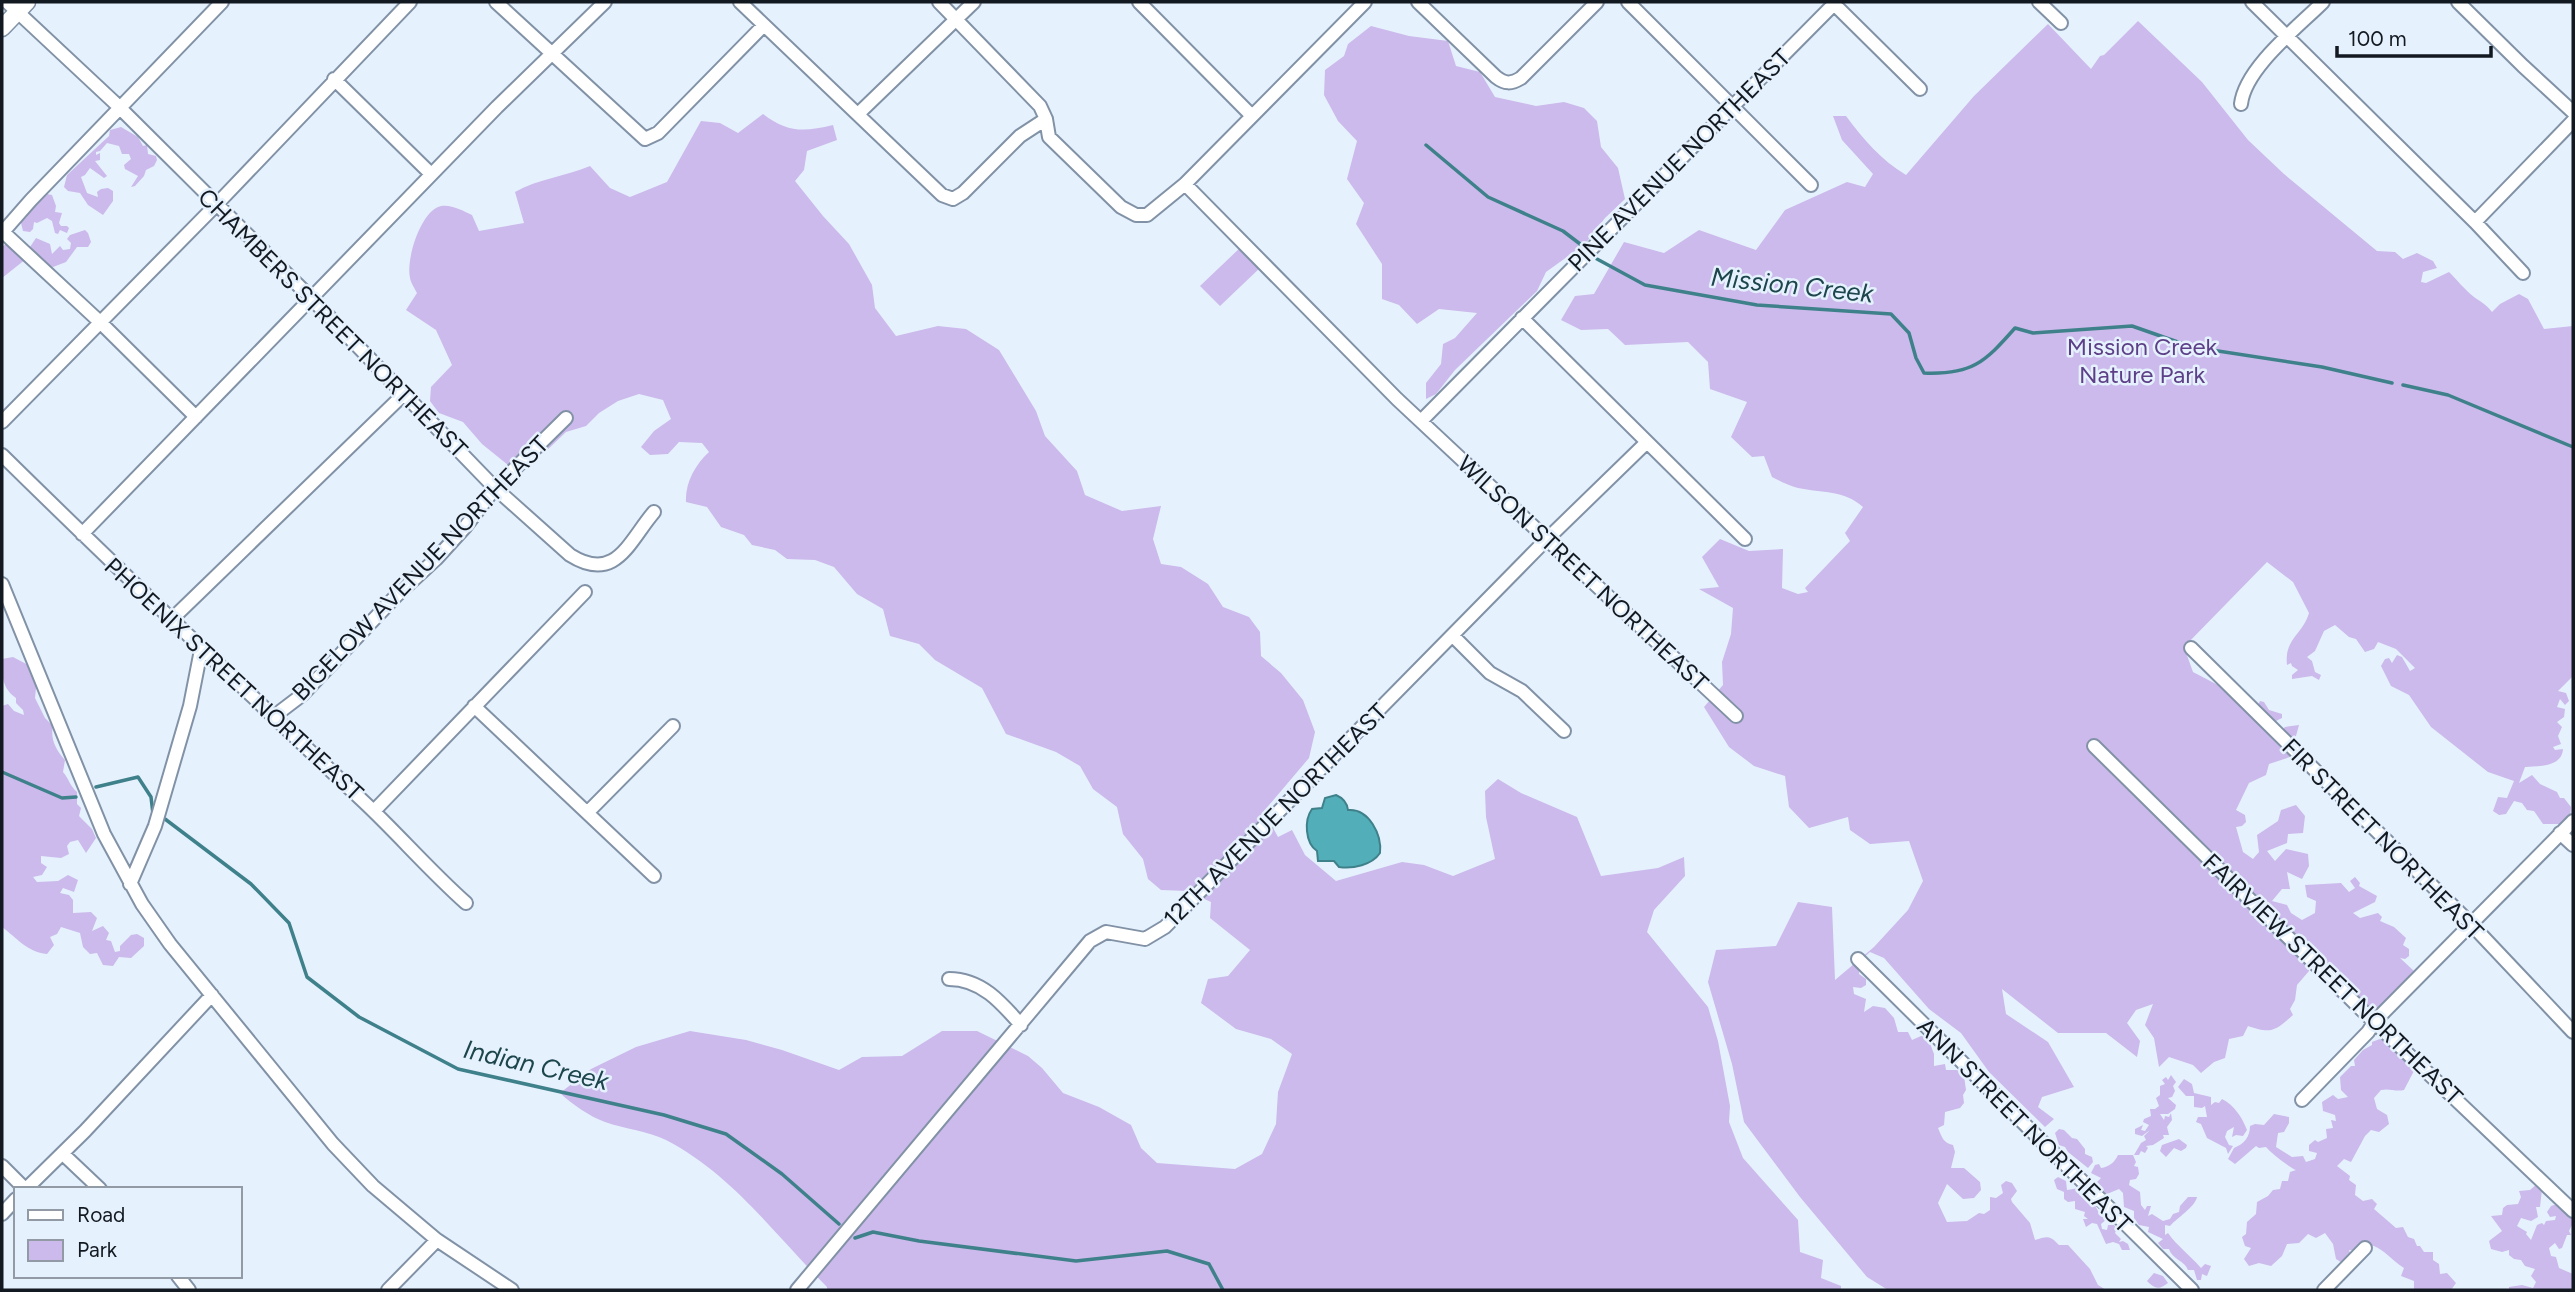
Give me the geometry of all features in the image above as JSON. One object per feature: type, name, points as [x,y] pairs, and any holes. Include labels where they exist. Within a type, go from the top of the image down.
[{"type":"main road","points":[[2,28],[17,5]]},
{"type":"street","points":[[196,417],[101,323],[2,232],[222,2]]},
{"type":"street","points":[[2,422],[216,205],[410,2]]},
{"type":"street","points":[[496,2],[641,138],[649,139],[764,25]]},
{"type":"street","points":[[82,534],[431,174],[605,2]]},
{"type":"street","points":[[740,2],[942,195],[953,199],[976,181],[1020,136],[1046,119]]},
{"type":"street","points":[[939,2],[1032,96],[1046,119],[1049,137],[1121,207],[1136,215],[1147,215],[1185,184],[1365,2]]},
{"type":"street","points":[[858,114],[974,2]]},
{"type":"street","points":[[1139,2],[1252,116]]},
{"type":"street","points":[[1418,2],[1503,82],[1512,83],[1521,78],[1597,2]]},
{"type":"street","points":[[1628,2],[1811,185]]},
{"type":"street","points":[[1834,2],[1920,89]]},
{"type":"street","name":"PINE AVENUE NORTHEAST","points":[[1425,425],[1522,318],[1834,2]]},
{"type":"street","points":[[2039,2],[2061,23]]},
{"type":"street","points":[[2252,2],[2475,222],[2523,273]]},
{"type":"street","points":[[2241,104],[2251,78],[2268,56],[2323,2]]},
{"type":"street","points":[[2458,2],[2573,112]]},
{"type":"street","name":"CHAMBERS STREET NORTHEAST","points":[[17,5],[312,299],[495,488],[570,555],[590,564],[602,564],[621,555],[654,512]]},
{"type":"street","points":[[334,79],[431,174]]},
{"type":"street","points":[[2475,222],[2573,121]]},
{"type":"street","name":"WILSON STREET NORTHEAST","points":[[1185,184],[1425,425],[1736,716]]},
{"type":"street","points":[[1522,318],[1745,539]]},
{"type":"street","points":[[171,620],[405,393]]},
{"type":"street","name":"BIGELOW AVENUE NORTHEAST","points":[[273,716],[302,695],[396,596],[436,559],[495,488],[566,418]]},
{"type":"street","name":"12TH AVENUE NORTHEAST","points":[[796,1290],[1090,942],[1106,932],[1145,939],[1171,922],[1647,442]]},
{"type":"street","name":"PHOENIX STREET NORTHEAST","points":[[2,455],[201,650],[374,811],[466,903]]},
{"type":"street","points":[[2,584],[104,834],[130,884],[170,944],[332,1144],[394,1206],[437,1240],[512,1290]]},
{"type":"street","points":[[374,811],[585,592]]},
{"type":"street","points":[[1453,636],[1490,673],[1522,691],[1563,731]]},
{"type":"street","name":"FIR STREET NORTHEAST","points":[[2191,648],[2471,923],[2573,1032]]},
{"type":"street","points":[[130,884],[155,826],[190,706],[201,650]]},
{"type":"street","points":[[474,706],[653,876]]},
{"type":"street","points":[[588,813],[673,726]]},
{"type":"street","name":"FAIRVIEW STREET NORTHEAST","points":[[2094,746],[2573,1211]]},
{"type":"street","points":[[2302,1100],[2368,1032],[2375,1021],[2573,821]]},
{"type":"street","points":[[2560,833],[2573,845]]},
{"type":"street","name":"ANN STREET NORTHEAST","points":[[1858,959],[2192,1290]]},
{"type":"street","points":[[949,979],[967,980],[982,987],[1021,1025]]},
{"type":"street","points":[[27,1187],[63,1154],[212,995]]},
{"type":"street","points":[[63,1154],[98,1187]]},
{"type":"street","points":[[2,1166],[23,1187]]},
{"type":"street","points":[[2,1214],[14,1201]]},
{"type":"street","points":[[388,1290],[437,1240]]},
{"type":"street","points":[[2324,1290],[2365,1248]]},
{"type":"green space","name":"Mission Creek Nature Park","points":[[2138,21],[2202,82],[2248,140],[2284,174],[2377,251],[2395,252],[2403,259],[2417,253],[2433,261],[2437,268],[2423,272],[2421,282],[2426,283],[2449,272],[2492,312],[2500,304],[2519,294],[2528,299],[2544,329],[2573,326],[2573,676],[2558,691],[2566,693],[2569,701],[2565,705],[2560,699],[2557,707],[2565,709],[2564,717],[2557,722],[2562,727],[2558,736],[2561,744],[2553,747],[2555,750],[2563,749],[2562,755],[2549,764],[2525,767],[2519,783],[2532,775],[2540,784],[2557,792],[2571,807],[2570,818],[2560,824],[2543,824],[2534,811],[2527,810],[2522,803],[2514,801],[2506,814],[2499,815],[2493,811],[2498,797],[2507,798],[2514,781],[2488,772],[2431,727],[2409,695],[2391,686],[2381,666],[2385,659],[2389,658],[2392,663],[2397,655],[2402,657],[2410,671],[2415,668],[2396,649],[2378,642],[2374,649],[2365,652],[2356,639],[2349,637],[2335,625],[2324,631],[2315,651],[2307,657],[2312,661],[2315,672],[2321,675],[2319,680],[2312,676],[2292,679],[2292,675],[2298,670],[2291,663],[2287,665],[2288,649],[2309,613],[2293,582],[2267,562],[2184,647],[2193,672],[2237,695],[2247,705],[2262,709],[2258,705],[2260,701],[2264,702],[2269,710],[2282,714],[2282,718],[2274,722],[2279,733],[2285,727],[2299,725],[2292,740],[2296,755],[2269,764],[2266,775],[2249,783],[2236,810],[2245,815],[2246,822],[2236,827],[2243,852],[2253,859],[2259,852],[2257,835],[2278,821],[2281,810],[2296,805],[2305,816],[2303,833],[2288,834],[2287,843],[2267,851],[2275,861],[2286,849],[2308,854],[2309,866],[2302,879],[2287,872],[2290,889],[2282,889],[2272,901],[2287,905],[2291,913],[2302,920],[2315,913],[2316,901],[2307,897],[2305,885],[2341,883],[2349,892],[2355,888],[2350,881],[2355,877],[2360,883],[2359,886],[2377,896],[2375,902],[2353,913],[2360,918],[2378,913],[2382,917],[2380,921],[2394,927],[2406,938],[2403,945],[2409,949],[2409,956],[2400,958],[2414,971],[2413,981],[2402,992],[2397,987],[2399,993],[2391,1010],[2361,1015],[2334,995],[2316,968],[2315,948],[2309,962],[2309,971],[2297,985],[2295,1000],[2290,1009],[2293,1015],[2272,1030],[2248,1026],[2243,1036],[2229,1039],[2225,1058],[2214,1062],[2201,1073],[2193,1065],[2169,1057],[2159,1067],[2154,1038],[2145,1025],[2153,1004],[2136,1010],[2127,1023],[2140,1041],[2137,1057],[2106,1033],[2058,1033],[2002,989],[2006,1014],[2048,1042],[2074,1087],[2042,1097],[2038,1107],[2054,1119],[2045,1127],[1989,1072],[1961,1033],[1929,1009],[1884,958],[1870,952],[1861,960],[1859,974],[1866,979],[1866,985],[1861,988],[1853,987],[1854,994],[1866,999],[1864,1012],[1873,1006],[1885,1008],[1894,1018],[1898,1032],[1908,1032],[1912,1040],[1921,1036],[1928,1038],[1934,1054],[1934,1066],[1945,1064],[1946,1070],[1957,1070],[1964,1076],[1964,1103],[1960,1108],[1945,1112],[1944,1125],[1938,1128],[1945,1141],[1953,1145],[1955,1152],[1951,1168],[1964,1168],[1980,1182],[1981,1190],[1974,1198],[1963,1199],[1947,1184],[1938,1203],[1947,1222],[1967,1221],[1979,1213],[1984,1214],[1990,1210],[1990,1197],[1996,1198],[2003,1193],[2001,1185],[2006,1181],[2012,1183],[2017,1191],[2011,1199],[2012,1202],[2030,1223],[2035,1240],[2048,1237],[2059,1245],[2068,1245],[2090,1269],[2098,1285],[2106,1290],[1888,1290],[1867,1277],[1800,1197],[1744,1122],[1732,1064],[1708,982],[1716,950],[1776,946],[1798,902],[1832,907],[1835,980],[1874,947],[1908,910],[1923,881],[1909,841],[1870,844],[1850,830],[1848,817],[1809,828],[1789,807],[1785,776],[1754,766],[1729,747],[1704,707],[1723,685],[1722,662],[1731,634],[1733,608],[1699,589],[1719,587],[1702,557],[1720,539],[1749,551],[1783,549],[1782,588],[1798,594],[1808,592],[1805,588],[1850,541],[1845,533],[1863,507],[1840,495],[1798,488],[1772,477],[1764,456],[1752,457],[1731,437],[1747,402],[1710,389],[1708,362],[1688,342],[1625,345],[1608,329],[1581,330],[1561,320],[1575,296],[1594,294],[1624,242],[1664,253],[1699,230],[1756,250],[1785,210],[1847,182],[1865,187],[1873,174],[1842,140],[1833,116],[1846,116],[1888,163],[1906,175],[1974,96],[2048,24],[2091,69],[2100,56]]},
{"type":"green space","points":[[1371,26],[1409,36],[1448,41],[1456,66],[1480,72],[1495,97],[1536,106],[1564,102],[1584,108],[1597,121],[1601,147],[1618,168],[1625,199],[1605,218],[1585,244],[1546,272],[1537,291],[1455,370],[1436,394],[1426,399],[1426,383],[1441,364],[1443,344],[1455,338],[1477,313],[1439,309],[1417,324],[1399,305],[1382,299],[1382,264],[1356,224],[1364,203],[1347,179],[1357,141],[1338,121],[1324,95],[1325,70],[1344,56],[1348,44]]},
{"type":"green space","points":[[763,114],[788,128],[813,129],[833,125],[837,140],[807,151],[804,170],[795,181],[849,244],[872,285],[875,308],[896,336],[938,326],[966,329],[999,350],[1036,411],[1045,436],[1077,471],[1085,495],[1122,511],[1161,506],[1153,539],[1161,564],[1181,567],[1208,584],[1223,607],[1249,617],[1260,632],[1261,656],[1281,673],[1303,700],[1315,732],[1309,758],[1264,811],[1278,837],[1292,830],[1305,855],[1336,881],[1402,862],[1424,865],[1453,876],[1495,859],[1486,817],[1485,791],[1498,779],[1521,793],[1577,817],[1601,876],[1658,868],[1684,857],[1685,876],[1654,910],[1647,932],[1708,1007],[1718,1041],[1730,1106],[1729,1122],[1743,1158],[1798,1220],[1800,1252],[1823,1260],[1821,1278],[1841,1286],[1841,1290],[827,1290],[752,1207],[712,1170],[666,1140],[599,1120],[560,1093],[591,1069],[636,1047],[690,1031],[746,1040],[839,1070],[862,1057],[902,1056],[942,1031],[977,1031],[1028,1056],[1063,1093],[1099,1107],[1131,1125],[1141,1148],[1157,1163],[1235,1169],[1262,1154],[1276,1124],[1278,1092],[1292,1054],[1271,1039],[1236,1029],[1201,1003],[1208,979],[1228,976],[1250,950],[1210,918],[1211,902],[1187,891],[1161,890],[1148,879],[1143,859],[1123,834],[1117,807],[1093,789],[1080,766],[1056,752],[1006,734],[982,688],[935,660],[919,644],[890,636],[883,609],[857,594],[834,567],[815,560],[787,559],[775,550],[752,545],[744,535],[721,527],[707,507],[686,502],[692,475],[709,452],[702,443],[679,442],[668,454],[650,455],[641,447],[654,431],[671,419],[663,400],[639,394],[618,401],[599,413],[586,426],[566,432],[544,453],[519,457],[508,465],[482,444],[463,422],[439,413],[430,401],[431,387],[452,365],[436,330],[406,310],[417,293],[409,270],[412,251],[419,230],[430,213],[440,206],[459,209],[472,215],[479,231],[524,223],[515,192],[590,166],[610,188],[630,197],[667,182],[701,121],[720,123],[738,133]]},
{"type":"green space","points":[[121,127],[138,137],[143,146],[147,145],[148,154],[156,156],[157,160],[135,186],[131,187],[138,176],[125,169],[124,165],[131,159],[129,154],[122,154],[119,146],[107,143],[96,152],[96,155],[100,153],[100,160],[95,161],[107,176],[104,178],[90,168],[81,177],[87,193],[98,197],[97,192],[101,189],[108,188],[113,191],[113,201],[103,215],[88,205],[80,193],[68,191],[64,187],[67,175],[109,136],[110,130]]},
{"type":"green space","points":[[44,193],[46,196],[52,195],[55,212],[62,213],[59,223],[69,228],[67,233],[60,230],[58,234],[55,233],[52,221],[47,218],[34,222],[30,232],[23,231],[20,219],[27,217],[24,213],[29,205],[36,206],[33,202]]},
{"type":"green space","points":[[85,230],[91,242],[88,247],[77,247],[66,262],[53,267],[42,263],[28,250],[36,238],[50,244],[52,254],[60,246],[63,250],[70,249],[71,243],[67,239],[70,235]]},
{"type":"green space","points":[[7,243],[26,259],[2,278],[2,247]]},
{"type":"green space","points":[[1242,246],[1262,266],[1220,306],[1200,286]]},
{"type":"green space","points":[[13,657],[32,667],[37,678],[35,698],[45,718],[53,726],[54,744],[65,760],[63,772],[77,792],[77,804],[81,808],[79,816],[92,829],[96,838],[86,853],[78,840],[70,842],[67,846],[69,854],[61,858],[41,856],[41,863],[47,867],[42,875],[33,877],[37,882],[58,881],[68,875],[78,880],[74,892],[63,888],[60,893],[69,895],[73,900],[73,913],[91,912],[97,918],[92,931],[103,926],[109,933],[106,940],[111,941],[115,952],[120,951],[120,946],[131,935],[137,934],[144,938],[144,946],[131,958],[119,957],[113,966],[103,965],[97,953],[90,954],[83,947],[80,933],[61,927],[57,934],[50,937],[54,945],[47,954],[28,947],[2,927],[2,706],[8,704],[14,711],[24,715],[16,703],[16,698],[5,686],[3,676],[2,659]]},
{"type":"green space","points":[[2385,1037],[2388,1046],[2394,1047],[2416,1067],[2404,1090],[2381,1090],[2374,1098],[2377,1109],[2387,1115],[2389,1124],[2379,1132],[2371,1130],[2351,1162],[2344,1159],[2337,1166],[2350,1176],[2349,1180],[2356,1185],[2355,1195],[2363,1201],[2372,1199],[2377,1204],[2374,1209],[2396,1228],[2403,1227],[2408,1237],[2414,1239],[2424,1252],[2433,1252],[2433,1260],[2439,1264],[2440,1274],[2447,1273],[2456,1283],[2451,1290],[2414,1290],[2414,1281],[2401,1276],[2404,1268],[2382,1251],[2366,1243],[2359,1251],[2349,1250],[2352,1259],[2344,1264],[2336,1259],[2333,1244],[2325,1233],[2316,1238],[2308,1234],[2299,1243],[2287,1244],[2282,1256],[2271,1266],[2259,1263],[2249,1266],[2244,1259],[2251,1248],[2245,1246],[2242,1237],[2246,1234],[2247,1222],[2256,1214],[2257,1202],[2273,1190],[2280,1189],[2282,1181],[2288,1181],[2290,1172],[2296,1170],[2266,1147],[2256,1146],[2235,1164],[2228,1159],[2234,1148],[2246,1140],[2250,1126],[2264,1125],[2274,1114],[2289,1117],[2284,1132],[2278,1133],[2276,1147],[2292,1157],[2303,1156],[2306,1162],[2315,1159],[2317,1153],[2309,1151],[2309,1145],[2315,1140],[2318,1142],[2327,1138],[2326,1129],[2333,1128],[2331,1120],[2336,1121],[2335,1115],[2323,1111],[2322,1102],[2333,1095],[2338,1099],[2348,1097],[2341,1090],[2340,1077],[2351,1066],[2355,1066],[2354,1060],[2372,1045],[2372,1042]]},
{"type":"green space","points":[[2171,1075],[2176,1082],[2173,1086],[2175,1091],[2172,1097],[2168,1098],[2176,1105],[2175,1109],[2168,1114],[2160,1114],[2164,1120],[2165,1116],[2169,1117],[2171,1113],[2172,1120],[2167,1127],[2169,1135],[2163,1135],[2164,1138],[2146,1146],[2148,1148],[2145,1153],[2141,1151],[2139,1155],[2134,1155],[2150,1130],[2142,1136],[2135,1134],[2135,1129],[2143,1125],[2141,1130],[2145,1131],[2149,1125],[2143,1122],[2144,1119],[2151,1116],[2150,1109],[2159,1106],[2156,1098],[2160,1095],[2160,1086],[2165,1084],[2162,1080],[2166,1077],[2168,1080]]},
{"type":"green space","points":[[2184,1079],[2192,1084],[2194,1093],[2211,1097],[2211,1105],[2222,1099],[2234,1108],[2243,1121],[2247,1130],[2243,1136],[2232,1137],[2234,1127],[2227,1131],[2225,1137],[2229,1145],[2233,1146],[2228,1154],[2226,1148],[2207,1138],[2201,1124],[2196,1122],[2198,1117],[2207,1117],[2205,1106],[2194,1107],[2194,1096],[2186,1096],[2178,1087]]},
{"type":"green space","points":[[2059,1129],[2077,1139],[2085,1149],[2085,1154],[2092,1157],[2093,1162],[2088,1168],[2065,1147],[2059,1145],[2055,1133]]},
{"type":"green space","points":[[2179,1139],[2187,1145],[2186,1148],[2181,1151],[2174,1148],[2166,1157],[2160,1151],[2162,1145]]},
{"type":"green space","points":[[2118,1155],[2133,1155],[2136,1162],[2134,1166],[2138,1167],[2139,1174],[2136,1179],[2130,1180],[2129,1185],[2140,1192],[2141,1205],[2145,1210],[2147,1206],[2151,1206],[2148,1216],[2152,1214],[2163,1221],[2170,1219],[2173,1214],[2179,1212],[2180,1206],[2188,1197],[2197,1197],[2170,1226],[2165,1225],[2165,1235],[2168,1233],[2201,1268],[2205,1264],[2211,1266],[2207,1276],[2202,1274],[2201,1280],[2197,1280],[2194,1270],[2188,1270],[2169,1249],[2163,1249],[2158,1243],[2163,1239],[2148,1232],[2149,1227],[2139,1225],[2134,1218],[2134,1211],[2124,1207],[2123,1193],[2119,1189],[2107,1194],[2101,1192],[2095,1184],[2101,1178],[2091,1173],[2095,1165],[2107,1167]]},
{"type":"green space","points":[[2058,1177],[2066,1181],[2067,1190],[2079,1188],[2079,1195],[2089,1198],[2089,1204],[2095,1205],[2099,1213],[2107,1214],[2107,1219],[2101,1224],[2102,1229],[2107,1230],[2108,1225],[2114,1225],[2117,1229],[2115,1233],[2121,1239],[2119,1242],[2128,1244],[2130,1250],[2122,1250],[2119,1244],[2113,1242],[2106,1244],[2097,1224],[2092,1223],[2086,1227],[2083,1219],[2088,1219],[2084,1216],[2085,1212],[2075,1209],[2075,1201],[2068,1202],[2064,1199],[2064,1192],[2057,1189],[2054,1180]]},
{"type":"green space","points":[[2537,1184],[2542,1189],[2540,1207],[2536,1207],[2538,1217],[2531,1221],[2521,1218],[2517,1226],[2527,1232],[2531,1240],[2537,1225],[2555,1220],[2556,1216],[2550,1217],[2547,1212],[2551,1206],[2557,1204],[2571,1213],[2571,1235],[2567,1235],[2562,1248],[2559,1249],[2555,1243],[2549,1248],[2551,1256],[2556,1257],[2559,1268],[2573,1274],[2573,1290],[2509,1290],[2509,1287],[2522,1285],[2533,1288],[2536,1282],[2531,1276],[2535,1269],[2525,1266],[2521,1260],[2514,1259],[2509,1255],[2509,1250],[2502,1252],[2491,1249],[2489,1241],[2502,1231],[2491,1216],[2502,1215],[2503,1208],[2507,1205],[2518,1204],[2521,1197],[2519,1191],[2530,1190]]},
{"type":"green space","points":[[2154,1273],[2163,1276],[2168,1283],[2160,1288],[2152,1286],[2147,1281]]},
{"type":"water","points":[[1336,795],[1341,797],[1348,810],[1362,813],[1373,824],[1379,838],[1380,853],[1367,863],[1356,867],[1339,867],[1334,861],[1318,861],[1317,851],[1308,837],[1309,814],[1312,809],[1322,808],[1325,798]]},
{"type":"waterway","name":"Mission Creek","points":[[1426,145],[1488,197],[1563,231],[1584,247]]},
{"type":"waterway","name":"Mission Creek","points":[[1597,259],[1645,285],[1757,305],[1891,314],[1909,333],[1916,358],[1924,373],[1966,369],[1986,358],[2015,328],[2033,333],[2132,326],[2192,347],[2322,367],[2392,383]]},
{"type":"waterway","name":"Mission Creek","points":[[2403,385],[2448,395],[2573,447]]},
{"type":"waterway","name":"Indian Creek","points":[[2,772],[62,798],[76,797]]},
{"type":"waterway","name":"Indian Creek","points":[[96,787],[138,777],[151,797],[153,814]]},
{"type":"waterway","name":"Indian Creek","points":[[165,819],[251,884],[289,923],[307,977],[359,1017],[458,1069],[664,1115],[726,1134],[782,1174],[839,1224]]},
{"type":"waterway","name":"Indian Creek","points":[[855,1238],[873,1232],[919,1241],[1076,1261],[1167,1251],[1209,1264],[1223,1290]]}]
